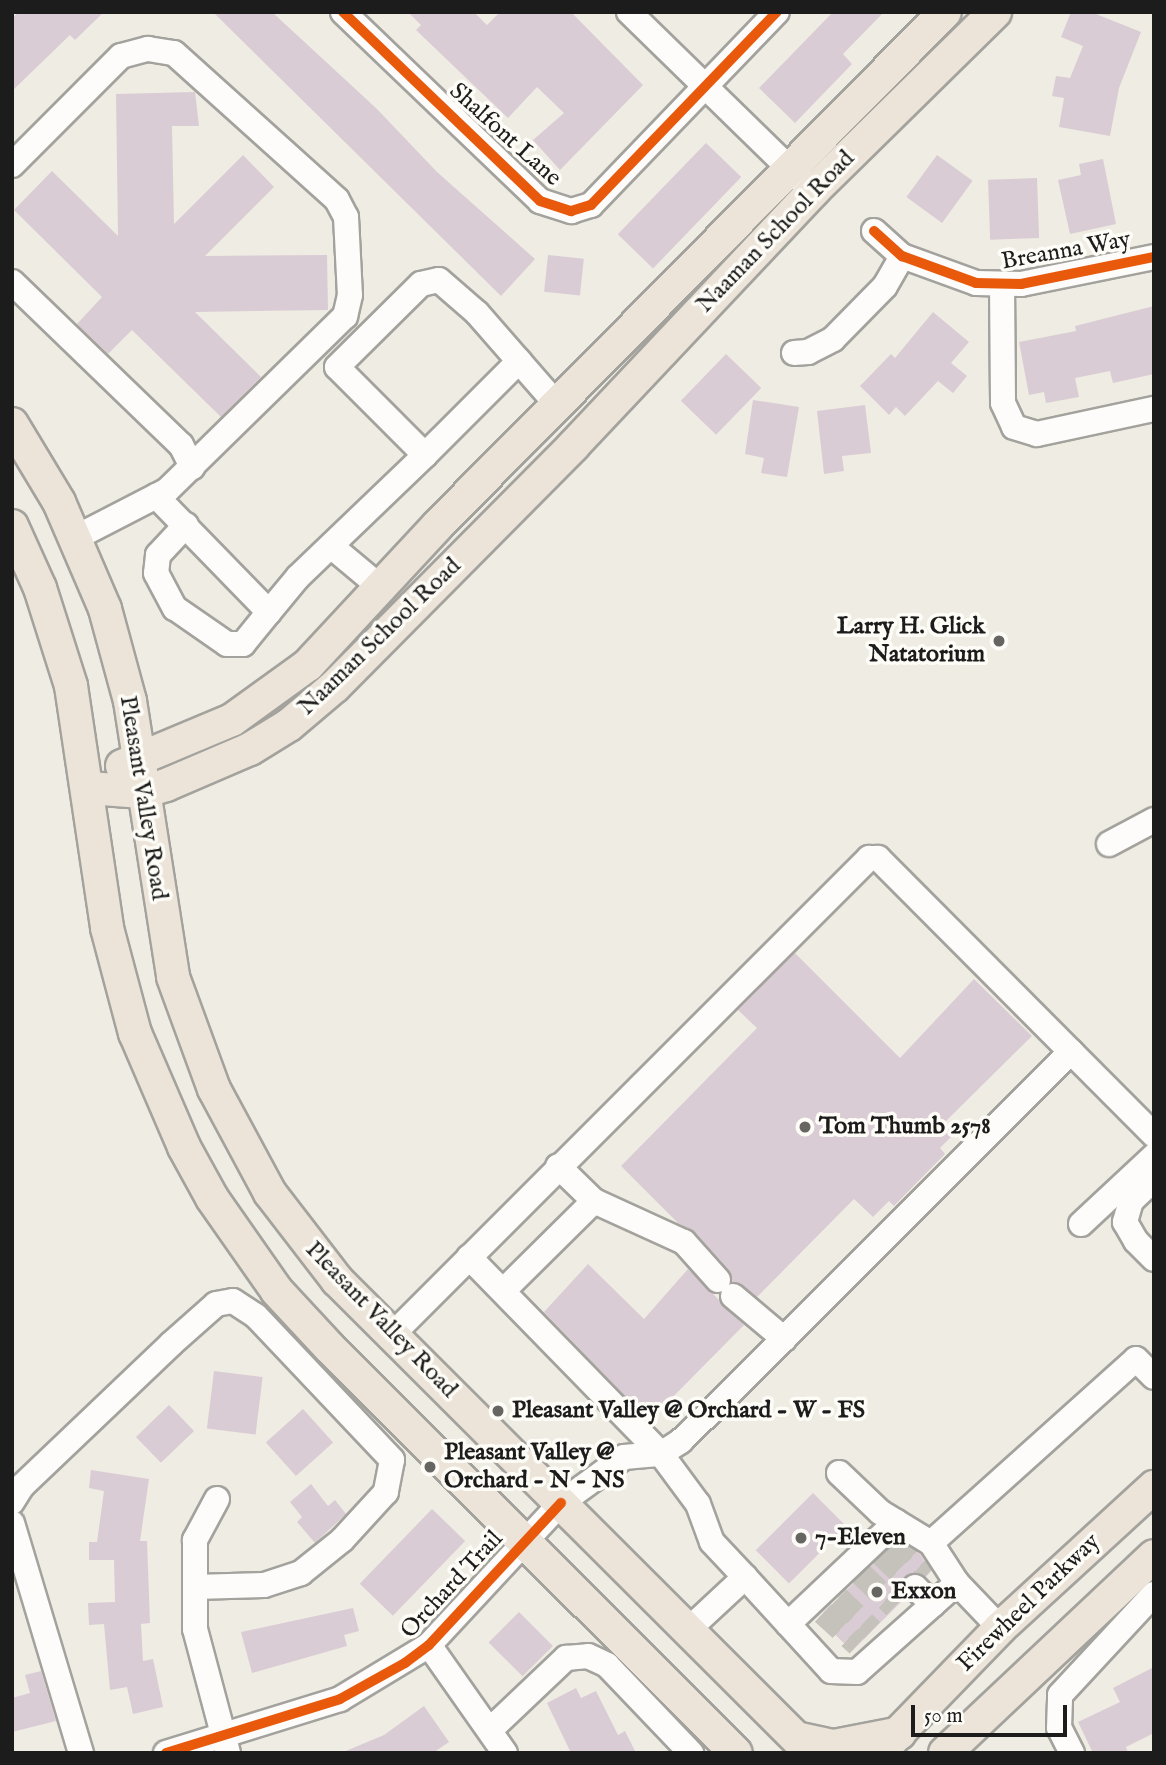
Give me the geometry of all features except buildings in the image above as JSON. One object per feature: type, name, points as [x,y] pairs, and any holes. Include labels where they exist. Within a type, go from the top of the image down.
[{"type":"main road","name":"Naaman School Road","points":[[89,788],[142,792],[250,749],[289,724],[335,686],[573,446],[945,12]]},
{"type":"main road","name":"Naaman School Road","points":[[89,788],[137,756],[232,720],[287,684],[558,406],[802,181],[995,12]]},
{"type":"main road","name":"Pleasant Valley Road","points":[[12,424],[75,538],[115,645],[130,701],[142,792],[173,976],[214,1089],[270,1193],[303,1239],[392,1335],[805,1746]]},
{"type":"main road","points":[[12,526],[64,657],[89,788],[107,928],[135,1033],[184,1147],[212,1198],[277,1291],[522,1542],[736,1753]]},
{"type":"main road","name":"Firewheel Parkway","points":[[890,1743],[1000,1628],[1154,1487]]},
{"type":"main road","name":"Firewheel Parkway","points":[[962,1747],[1154,1556]]},
{"type":"main road","points":[[805,1746],[890,1743]]},
{"type":"street","name":"Shalfont Lane","points":[[343,12],[540,201],[571,211],[591,205],[776,12]]},
{"type":"street","points":[[629,12],[802,181]]},
{"type":"street","points":[[12,164],[121,56],[148,49],[174,53],[337,200],[346,217],[350,295],[345,316],[192,467],[156,496],[75,538]]},
{"type":"street","name":"Breanna Way","points":[[874,232],[902,256],[949,277],[1002,285],[1154,257]]},
{"type":"street","points":[[794,353],[808,352],[833,339],[885,286],[902,256]]},
{"type":"street","points":[[425,455],[337,367],[421,284],[439,280],[477,313],[558,406]]},
{"type":"street","points":[[12,282],[181,445],[192,467]]},
{"type":"street","points":[[1002,285],[1003,403],[1014,427],[1037,434],[1154,409]]},
{"type":"street","points":[[186,525],[158,555],[156,573],[175,608],[227,644],[243,644],[331,546],[519,361]]},
{"type":"street","points":[[156,496],[270,612]]},
{"type":"street","points":[[331,546],[380,587]]},
{"type":"street","points":[[1109,844],[1154,820]]},
{"type":"street","points":[[392,1335],[558,1166],[869,858],[878,858],[1154,1135]]},
{"type":"street","points":[[661,1454],[784,1339],[1071,1052]]},
{"type":"street","points":[[1081,1224],[1154,1156]]},
{"type":"street","points":[[558,1166],[594,1202],[684,1242],[725,1288],[784,1339]]},
{"type":"street","points":[[1154,1179],[1131,1201],[1125,1222],[1136,1241],[1154,1259]]},
{"type":"street","points":[[503,1292],[594,1202]]},
{"type":"street","points":[[469,1256],[661,1454],[698,1504],[712,1542],[831,1671],[857,1672],[872,1645],[904,1615],[947,1592]]},
{"type":"street","points":[[12,1502],[22,1486],[170,1344],[216,1304],[233,1301],[256,1316],[393,1460],[386,1492],[342,1541],[301,1573],[264,1585],[195,1587]]},
{"type":"street","points":[[839,1472],[887,1538],[931,1543],[1136,1359],[1154,1377]]},
{"type":"street","name":"Orchard Trail","points":[[166,1753],[225,1744],[340,1699],[429,1645],[522,1542],[562,1503],[624,1457],[661,1454]]},
{"type":"street","points":[[217,1499],[195,1540],[195,1629],[225,1744]]},
{"type":"street","points":[[12,1523],[81,1753]]},
{"type":"street","points":[[788,1624],[825,1600],[887,1538]]},
{"type":"street","points":[[931,1543],[947,1592]]},
{"type":"street","points":[[688,1630],[745,1577]]},
{"type":"street","points":[[923,1579],[1000,1628]]},
{"type":"street","points":[[1072,1753],[1059,1728],[1060,1695],[1154,1594]]},
{"type":"street","points":[[429,1645],[505,1753]]},
{"type":"street","points":[[490,1730],[566,1658],[588,1656],[607,1665],[691,1753]]},
{"type":"tunnel","points":[[897,1538],[931,1571]]},
{"type":"tunnel","points":[[881,1554],[915,1587]]},
{"type":"tunnel","points":[[861,1574],[895,1607]]},
{"type":"tunnel","points":[[838,1598],[872,1631]]},
{"type":"tunnel","points":[[823,1613],[858,1645]]},
{"type":"cycle path","points":[[343,12],[540,201],[571,211],[591,205],[777,12]]},
{"type":"cycle path","points":[[874,231],[902,256],[976,283],[1021,284],[1154,257]]},
{"type":"cycle path","points":[[166,1753],[340,1699],[405,1663],[429,1645],[561,1503]]},
{"type":"place","name":"Larry H. Glick Natatorium","points":[[999,641]]},
{"type":"place","name":"Tom Thumb 2578","points":[[805,1127]]},
{"type":"place","name":"Pleasant Valley @ Orchard - W - FS","points":[[498,1411]]},
{"type":"place","name":"Pleasant Valley @ Orchard - N - NS","points":[[430,1467]]},
{"type":"place","name":"7-Eleven","points":[[801,1538]]},
{"type":"place","name":"Exxon","points":[[877,1592]]}]
